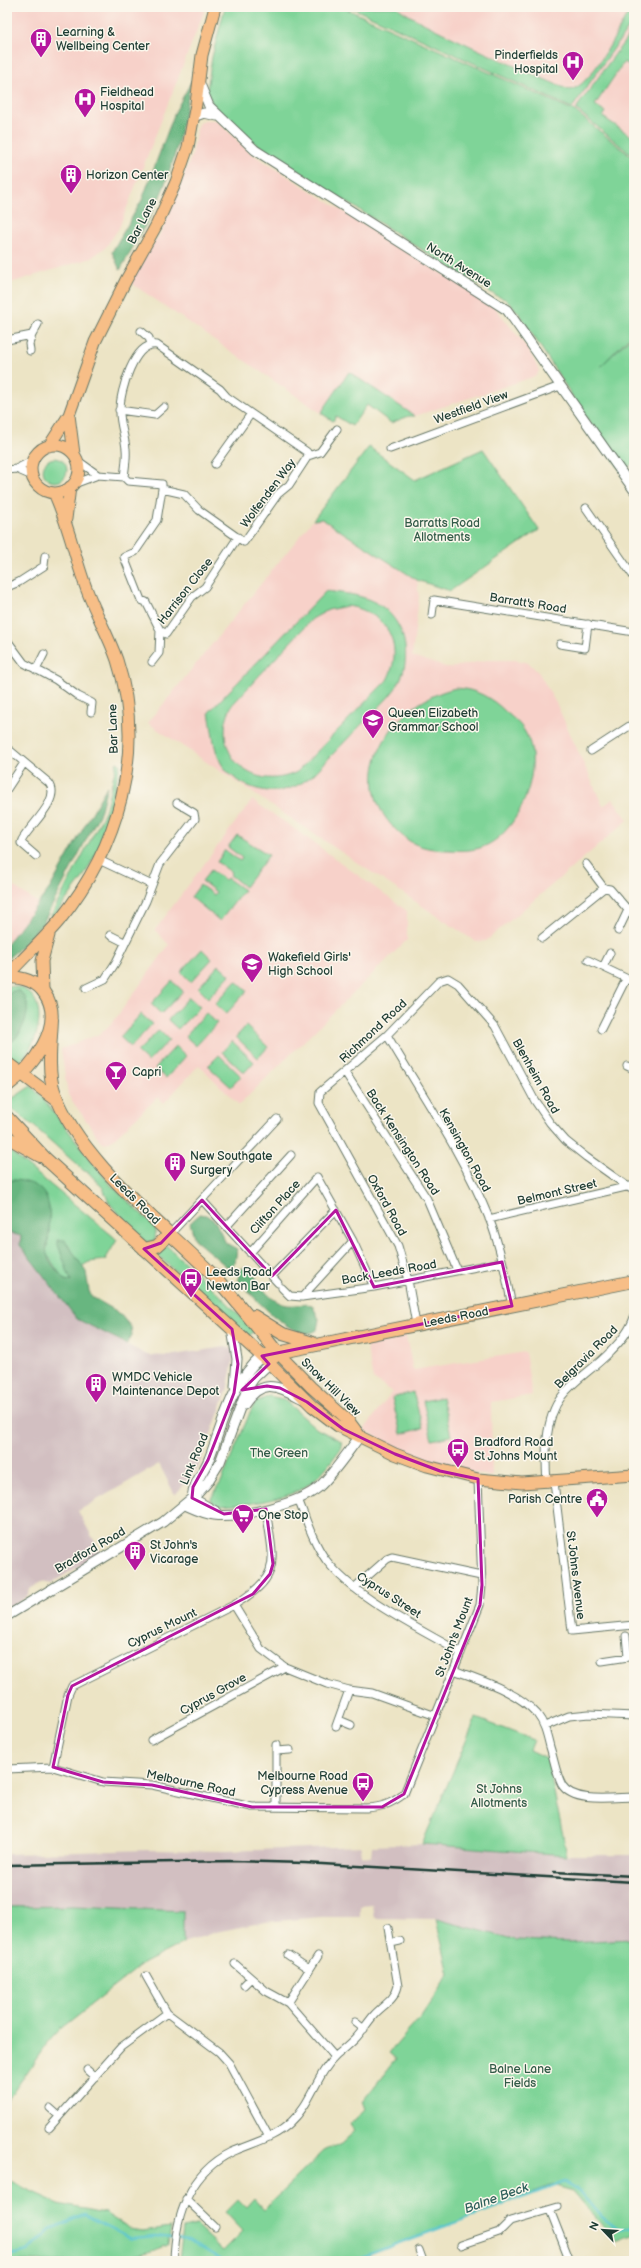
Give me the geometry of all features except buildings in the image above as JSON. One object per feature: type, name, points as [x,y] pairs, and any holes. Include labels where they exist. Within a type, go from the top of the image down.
[{"type":"highway","points":[[7,977],[28,981],[43,990]]},
{"type":"highway","name":"Leeds Road","points":[[43,990],[50,1004],[52,1019],[52,1078],[59,1102],[72,1126],[101,1164],[242,1307],[277,1352]]},
{"type":"highway","points":[[7,1086],[23,1073],[42,1045],[52,1019]]},
{"type":"highway","points":[[7,1063],[23,1073],[59,1102]]},
{"type":"highway","points":[[7,1117],[46,1159],[266,1360]]},
{"type":"highway","points":[[7,1137],[46,1159]]},
{"type":"highway","points":[[144,1249],[155,1247],[170,1234]]},
{"type":"highway","name":"Leeds Road","points":[[266,1360],[277,1352],[634,1281]]},
{"type":"highway","points":[[242,1307],[282,1334],[319,1344]]},
{"type":"main road","name":"Bar Lane","points":[[49,446],[69,415],[95,342],[126,280],[156,226],[176,182],[188,147],[194,117],[202,55],[215,7]]},
{"type":"main road","name":"Bar Lane","points":[[69,415],[75,457]]},
{"type":"main road","points":[[49,446],[63,446],[75,457],[78,473],[72,486],[54,493],[40,488],[32,476],[32,461],[39,451],[49,446]]},
{"type":"main road","name":"Bar Lane","points":[[66,519],[72,486]]},
{"type":"main road","name":"Bar Lane","points":[[7,977],[52,928],[72,903],[99,860],[113,830],[122,796],[127,759],[127,718],[117,661],[74,556],[66,519],[54,493]]},
{"type":"main road","name":"Bar Lane","points":[[43,990],[42,960],[44,948],[52,928]]},
{"type":"main road","name":"Snow Hill View","points":[[277,1352],[314,1390],[348,1420],[360,1436]]},
{"type":"main road","name":"Snow Hill View","points":[[266,1360],[307,1402],[338,1426],[360,1436]]},
{"type":"main road","points":[[360,1436],[411,1461],[478,1479],[550,1482],[634,1475]]},
{"type":"street","name":"North Avenue","points":[[199,80],[205,100],[217,116],[255,150],[507,310],[634,490]]},
{"type":"street","points":[[194,117],[204,113],[217,116]]},
{"type":"street","points":[[30,351],[28,344],[38,324]]},
{"type":"street","name":"Wolfenden Way","points":[[141,331],[149,338],[151,344],[157,345],[220,389],[226,397],[250,415],[257,418],[307,452],[308,456]]},
{"type":"street","points":[[7,340],[32,335]]},
{"type":"street","points":[[124,477],[126,450],[119,410],[123,387],[134,361],[145,347],[151,344]]},
{"type":"street","name":"Westfield View","points":[[390,449],[560,386]]},
{"type":"street","points":[[119,410],[155,415],[164,407]]},
{"type":"street","points":[[215,464],[250,415]]},
{"type":"street","name":"Wolfenden Way","points":[[72,486],[98,475],[124,477],[128,481],[162,484],[162,489],[184,494],[199,510],[244,542],[278,494],[289,485],[308,456],[320,452],[337,429]]},
{"type":"street","points":[[75,457],[98,475]]},
{"type":"street","points":[[7,470],[16,469],[32,461]]},
{"type":"street","points":[[16,469],[32,476]]},
{"type":"street","name":"Harrison Close","points":[[152,662],[159,654],[160,630],[146,602],[141,600],[124,557],[135,552],[157,520],[162,489]]},
{"type":"street","points":[[586,508],[634,577]]},
{"type":"street","name":"Harrison Close","points":[[160,630],[166,634],[192,597],[205,587],[238,537]]},
{"type":"street","points":[[7,587],[19,582],[44,566],[45,556]]},
{"type":"street","name":"Barratt's Road","points":[[432,615],[434,600],[634,632]]},
{"type":"street","points":[[560,644],[585,648],[588,624]]},
{"type":"street","points":[[7,640],[24,663],[78,696],[92,702],[91,712]]},
{"type":"street","points":[[36,670],[44,654]]},
{"type":"street","points":[[591,751],[634,723]]},
{"type":"street","points":[[7,748],[49,783],[52,788],[52,800],[21,843],[36,856]]},
{"type":"street","points":[[7,789],[24,763]]},
{"type":"street","points":[[86,988],[105,979],[116,962],[124,942],[152,885],[160,864],[195,819],[194,813],[177,802]]},
{"type":"street","points":[[99,860],[152,885]]},
{"type":"street","points":[[586,864],[604,888],[610,889],[628,910]]},
{"type":"street","points":[[542,938],[604,888]]},
{"type":"street","points":[[618,931],[628,910],[634,904]]},
{"type":"street","points":[[110,935],[124,942]]},
{"type":"street","points":[[603,967],[610,953]]},
{"type":"street","points":[[588,960],[634,982]]},
{"type":"street","name":"Richmond Road","points":[[319,1103],[320,1092],[387,1035],[439,981],[448,978]]},
{"type":"street","name":"Blenheim Road","points":[[448,978],[458,984],[495,1026],[535,1101],[550,1123],[566,1141],[586,1157],[632,1188]]},
{"type":"street","points":[[601,1028],[626,979]]},
{"type":"street","name":"Kensington Road","points":[[387,1035],[471,1179],[489,1219],[502,1262],[512,1306]]},
{"type":"street","name":"Back Kensington Road","points":[[345,1072],[427,1199],[457,1270]]},
{"type":"street","name":"Oxford Road","points":[[319,1103],[398,1246],[408,1280],[416,1324]]},
{"type":"street","points":[[170,1234],[277,1119]]},
{"type":"street","points":[[226,1227],[291,1155]]},
{"type":"street","name":"Clifton Place","points":[[250,1253],[317,1177],[336,1210]]},
{"type":"street","name":"Belmont Street","points":[[489,1219],[632,1188]]},
{"type":"street","name":"Back Leeds Road","points":[[202,1200],[290,1296],[302,1297],[374,1287],[502,1262]]},
{"type":"street","points":[[272,1276],[336,1210],[353,1241],[374,1287]]},
{"type":"street","points":[[302,1297],[353,1241]]},
{"type":"street","name":"Belgravia Road","points":[[550,1482],[547,1446],[553,1411],[561,1396],[615,1347],[625,1335],[634,1317]]},
{"type":"street","points":[[232,1329],[238,1364],[234,1393]]},
{"type":"street","name":"Link Road","points":[[188,1502],[208,1460],[234,1393],[244,1377],[266,1360]]},
{"type":"street","name":"Link Road","points":[[188,1502],[204,1488],[216,1469],[250,1385],[266,1360]]},
{"type":"street","points":[[237,1416],[251,1395],[265,1386],[280,1388],[307,1402]]},
{"type":"street","points":[[188,1502],[224,1514],[266,1509],[298,1499],[318,1488],[325,1481],[360,1436]]},
{"type":"street","name":"St John's Mount","points":[[404,1794],[480,1605],[482,1576],[478,1479]]},
{"type":"street","name":"St Johns Avenue","points":[[550,1482],[572,1631],[634,1625]]},
{"type":"street","name":"Cyprus Street","points":[[298,1499],[313,1537],[325,1559],[354,1588],[461,1653]]},
{"type":"street","name":"Bradford Road","points":[[7,1616],[163,1522],[188,1502]]},
{"type":"street","name":"Cyprus Mount","points":[[53,1767],[68,1695],[72,1686],[234,1605],[253,1594],[270,1574],[273,1564],[266,1509]]},
{"type":"street","points":[[354,1588],[387,1559],[392,1557],[482,1576]]},
{"type":"street","points":[[234,1605],[261,1649],[285,1667],[311,1678],[349,1690],[372,1693],[436,1716]]},
{"type":"street","points":[[602,1661],[631,1659],[626,1636]]},
{"type":"street","name":"Cyprus Grove","points":[[151,1740],[285,1667]]},
{"type":"street","points":[[454,1670],[502,1690],[526,1703],[537,1714],[545,1726],[563,1786],[575,1796],[634,1797]]},
{"type":"street","points":[[349,1690],[338,1723],[351,1725]]},
{"type":"street","points":[[545,1726],[569,1716],[590,1714],[634,1716]]},
{"type":"street","points":[[541,1747],[550,1746]]},
{"type":"street","points":[[276,1807],[276,1748],[290,1750]]},
{"type":"street","name":"Melbourne Road","points":[[7,1769],[53,1767],[103,1782],[152,1785],[252,1806],[382,1807],[404,1794]]},
{"type":"street","points":[[174,2261],[174,2245],[177,2227],[186,2199],[196,2181],[213,2164],[232,2152],[269,2137],[284,2129],[295,2118],[310,2098],[317,2082],[335,2057],[396,1994],[398,1986],[388,1928]]},
{"type":"street","points":[[391,1943],[400,1942]]},
{"type":"street","points":[[288,1955],[309,1969]]},
{"type":"street","points":[[288,2003],[318,1956]]},
{"type":"street","points":[[235,1964],[276,1998],[288,2003],[335,2057]]},
{"type":"street","points":[[146,1976],[167,2013],[225,2057],[269,2137]]},
{"type":"street","points":[[244,1984],[251,1978]]},
{"type":"street","points":[[49,2128],[121,2047],[167,2013]]},
{"type":"street","points":[[355,2022],[364,2028]]},
{"type":"street","points":[[87,2070],[95,2077]]},
{"type":"street","points":[[50,2108],[59,2116]]},
{"type":"street","points":[[186,2199],[215,2227]]},
{"type":"street","points":[[461,2245],[499,2232],[510,2221],[558,2207]]},
{"type":"street","points":[[550,2210],[570,2261]]},
{"type":"street","points":[[196,2220],[202,2214]]},
{"type":"street","points":[[419,2250],[423,2261]]},
{"type":"highlighted area","points":[[202,1200],[272,1276],[336,1210],[374,1287],[502,1262],[512,1306],[262,1356],[269,1364],[242,1390],[267,1386],[280,1388],[307,1402],[343,1429],[395,1454],[440,1471],[478,1479],[482,1585],[480,1605],[404,1794],[382,1807],[252,1807],[152,1785],[103,1782],[53,1767],[68,1695],[72,1686],[253,1594],[270,1574],[273,1564],[266,1509],[224,1514],[192,1498],[193,1487],[208,1460],[234,1393],[238,1364],[232,1329],[144,1249],[161,1243]]},
{"type":"shaded area","name":"Fieldhead Hospital","points":[[7,7],[206,7],[119,228],[106,247],[91,258],[7,284]]},
{"type":"shaded area","name":"Pinderfields Hospital","points":[[350,7],[634,7],[634,157],[572,108]]},
{"type":"shaded area","points":[[205,120],[216,120],[252,154],[493,305],[529,350],[539,371],[536,376],[415,416],[349,372],[321,413],[128,281],[162,231],[192,155],[198,124]]},
{"type":"shaded area","name":"Queen Elizabeth Grammar School","points":[[321,519],[417,580],[419,597],[412,656],[449,668],[487,660],[517,660],[529,663],[539,673],[557,705],[603,806],[613,799],[628,820],[486,941],[476,942],[148,723],[313,520]]},
{"type":"shaded area","name":"Wakefield Girls' High School","points":[[252,800],[292,827],[407,911],[407,940],[239,1105],[199,1065],[164,1103],[158,1097],[110,1142],[102,1143],[68,1095],[61,1049],[100,1034],[113,1022],[169,945],[155,930]]},
{"type":"shaded area","points":[[7,882],[38,903],[7,944]]},
{"type":"shaded area","points":[[7,1232],[21,1235],[20,1245],[77,1319],[147,1355],[167,1356],[225,1347],[233,1348],[234,1356],[227,1391],[198,1468],[175,1495],[159,1464],[78,1511],[101,1553],[50,1584],[41,1582],[30,1589],[27,1596],[7,1611]]},
{"type":"shaded area","points":[[405,1331],[413,1370],[525,1352],[532,1395],[491,1402],[492,1477],[414,1457],[364,1430],[392,1392],[373,1379],[365,1339]]},
{"type":"shaded area","points":[[422,1844],[567,1855],[634,1855],[634,1939],[569,1942],[516,1940],[436,1919],[374,1918],[372,1905],[360,1906],[360,1917],[321,1917],[265,1922],[216,1932],[183,1943],[182,1911],[74,1906],[7,1907],[7,1854],[148,1850],[227,1851],[361,1846],[362,1856],[371,1857],[372,1846]]},
{"type":"green space","points":[[225,7],[342,7],[575,111],[634,159],[634,332],[599,368],[634,334],[634,462],[622,473],[518,312],[505,299],[497,296],[454,270],[248,139],[212,104],[207,90],[212,57]]},
{"type":"green space","points":[[350,7],[398,7],[406,14],[424,24],[569,90],[578,87],[596,68],[632,7],[634,7],[634,20],[572,108]]},
{"type":"green space","points":[[634,28],[634,68],[624,62],[595,105],[606,112],[603,117],[634,138],[634,157],[577,110],[577,107]]},
{"type":"green space","points":[[191,82],[178,144],[169,174],[157,203],[120,270],[112,252],[142,200],[175,112]]},
{"type":"green space","points":[[349,372],[415,416],[409,416],[391,423],[367,405],[352,426],[336,416],[333,421],[321,413]]},
{"type":"green space","name":"Barratts Road Allotments","points":[[369,447],[415,480],[483,449],[539,530],[450,591],[417,580],[322,519],[313,520]]},
{"type":"green space","points":[[55,458],[64,461],[67,470],[64,479],[55,482],[46,479],[43,470],[46,461]]},
{"type":"green space","points":[[326,591],[365,598],[382,607],[392,616],[399,626],[404,638],[406,651],[405,664],[395,689],[313,775],[295,786],[283,790],[266,791],[248,786],[232,776],[226,770],[218,757],[214,744],[209,712]],"holes":[[[347,606],[360,609],[372,615],[381,622],[388,631],[393,642],[394,654],[392,667],[387,680],[297,772],[280,778],[264,778],[249,773],[238,764],[230,752],[225,738],[226,722],[232,705],[312,619],[328,610]]]},
{"type":"green space","points":[[456,688],[470,690],[483,695],[495,702],[517,721],[525,732],[531,746],[531,778],[519,811],[510,825],[499,837],[487,845],[478,848],[463,850],[439,850],[412,843],[387,820],[376,797],[374,774],[379,751],[391,730],[409,711],[431,697]]},
{"type":"green space","points":[[117,762],[120,764],[104,840],[82,879],[44,929],[105,812]]},
{"type":"green space","points":[[107,786],[100,813],[43,923],[19,949],[7,959],[7,944],[50,888]]},
{"type":"green space","points":[[237,835],[269,855],[245,887],[230,875],[231,872],[217,862],[225,850],[240,861],[242,858],[228,847]]},
{"type":"green space","points":[[211,870],[225,880],[227,878],[244,890],[220,921],[191,897],[200,885],[214,895],[216,892],[202,881]]},
{"type":"green space","points":[[202,949],[212,959],[191,982],[181,972]]},
{"type":"green space","points":[[219,965],[230,975],[208,998],[198,988]]},
{"type":"green space","points":[[172,981],[183,991],[161,1014],[151,1004]]},
{"type":"green space","points":[[236,981],[247,991],[226,1014],[215,1004]]},
{"type":"green space","points":[[7,986],[21,988],[31,995],[37,1005],[39,1016],[38,1029],[34,1041],[27,1053],[19,1062],[7,1056],[7,1043],[12,1042],[20,1033],[27,1005],[7,995]]},
{"type":"green space","points":[[13,991],[20,991],[25,997],[27,1015],[20,1032],[13,1040],[7,1043],[7,995]]},
{"type":"green space","points":[[189,997],[200,1007],[178,1029],[168,1020]]},
{"type":"green space","points":[[206,1013],[217,1023],[196,1046],[185,1036]]},
{"type":"green space","points":[[141,1014],[152,1024],[131,1047],[120,1037]]},
{"type":"green space","points":[[246,1026],[268,1047],[258,1058],[236,1037]]},
{"type":"green space","points":[[159,1030],[169,1040],[148,1062],[137,1052]]},
{"type":"green space","points":[[232,1041],[254,1062],[244,1073],[222,1052]]},
{"type":"green space","points":[[176,1046],[186,1056],[166,1078],[155,1068]]},
{"type":"green space","points":[[219,1055],[241,1076],[231,1087],[208,1066]]},
{"type":"green space","points":[[31,1086],[42,1097],[110,1184],[152,1224],[156,1229],[155,1240],[150,1242],[144,1241],[109,1203],[103,1188],[88,1172],[84,1171],[35,1127],[7,1105],[7,1102]]},
{"type":"green space","points":[[7,1149],[117,1240],[105,1260],[89,1262],[82,1266],[65,1240],[61,1253],[72,1281],[64,1280],[46,1253],[49,1232],[49,1206],[14,1180],[7,1181]]},
{"type":"green space","points":[[14,1180],[35,1185],[41,1190],[48,1203],[50,1221],[46,1249],[50,1261],[64,1280],[71,1281],[58,1245],[58,1240],[65,1240],[86,1272],[89,1291],[92,1297],[118,1312],[131,1327],[132,1335],[127,1344],[77,1319],[20,1245],[21,1236],[7,1232],[7,1181]]},
{"type":"green space","points":[[200,1214],[206,1215],[215,1221],[226,1243],[237,1249],[235,1263],[231,1267],[226,1266],[195,1240],[190,1223]]},
{"type":"green space","points":[[166,1245],[221,1296],[254,1331],[249,1336],[155,1253]]},
{"type":"green space","points":[[245,1267],[250,1269],[265,1291],[274,1300],[287,1305],[312,1305],[319,1319],[317,1330],[308,1333],[298,1331],[287,1326],[264,1308],[239,1282],[238,1271]]},
{"type":"green space","points":[[413,1392],[423,1428],[401,1434],[392,1398]]},
{"type":"green space","name":"The Green","points":[[269,1396],[283,1399],[317,1429],[341,1441],[342,1447],[319,1476],[300,1490],[265,1501],[240,1505],[217,1506],[210,1500],[221,1482],[251,1410],[256,1402]]},
{"type":"green space","points":[[442,1397],[451,1436],[432,1440],[423,1401]]},
{"type":"green space","name":"St Johns Allotments","points":[[476,1718],[534,1740],[530,1750],[547,1758],[567,1855],[422,1844]]},
{"type":"green space","points":[[74,1906],[183,1911],[183,1943],[144,1963],[60,2029],[46,2045],[7,2101],[7,1907]]},
{"type":"green space","name":"Balne Lane Fields","points":[[436,1919],[516,1940],[569,1942],[634,1939],[634,2235],[616,2242],[573,2191],[552,2185],[354,2261],[179,2261],[183,2229],[196,2226],[223,2251],[243,2231],[225,2212],[238,2199],[246,2207],[254,2198],[264,2209],[324,2151],[341,2143],[355,2130],[350,2124],[365,2110],[362,2102],[396,2059],[389,2053],[420,2018],[449,1974]]},
{"type":"green space","points":[[7,2180],[59,2204],[105,2213],[129,2229],[142,2231],[171,2227],[168,2245],[149,2252],[89,2261],[7,2261]]},
{"type":"waterway","name":"Balne Beck","points":[[351,2261],[565,2182],[579,2190],[602,2217],[619,2230],[634,2227]]},
{"type":"waterway","name":"Balne Beck","points":[[7,2252],[16,2254],[28,2251],[50,2229],[85,2215],[131,2238],[155,2236],[189,2240],[223,2261]]},
{"type":"railway","points":[[7,1865],[233,1861],[305,1863],[634,1882]]},
{"type":"railway","points":[[554,1872],[634,1876]]},
{"type":"place","name":"Learning & Wellbeing Center","points":[[41,58]]},
{"type":"place","name":"Pinderfields Hospital","points":[[573,82]]},
{"type":"place","name":"Fieldhead Hospital","points":[[85,118]]},
{"type":"place","name":"Horizon Center","points":[[71,194]]},
{"type":"place","name":"Queen Elizabeth Grammar School","points":[[373,740]]},
{"type":"place","name":"Wakefield Girls' High School","points":[[252,984]]},
{"type":"place","name":"Capri","points":[[116,1092]]},
{"type":"place","name":"New Southgate Surgery","points":[[175,1182]]},
{"type":"place","name":"Leeds Road Newton Bar","points":[[191,1298]]},
{"type":"place","name":"WMDC Vehicle Maintenance Depot","points":[[96,1404]]},
{"type":"place","name":"Bradford Road St Johns Mount","points":[[458,1468]]},
{"type":"place","name":"Parish Centre","points":[[597,1518]]},
{"type":"place","name":"One Stop","points":[[243,1534]]},
{"type":"place","name":"St John's Vicarage","points":[[135,1572]]},
{"type":"place","name":"Melbourne Road Cypress Avenue","points":[[363,1802]]}]
